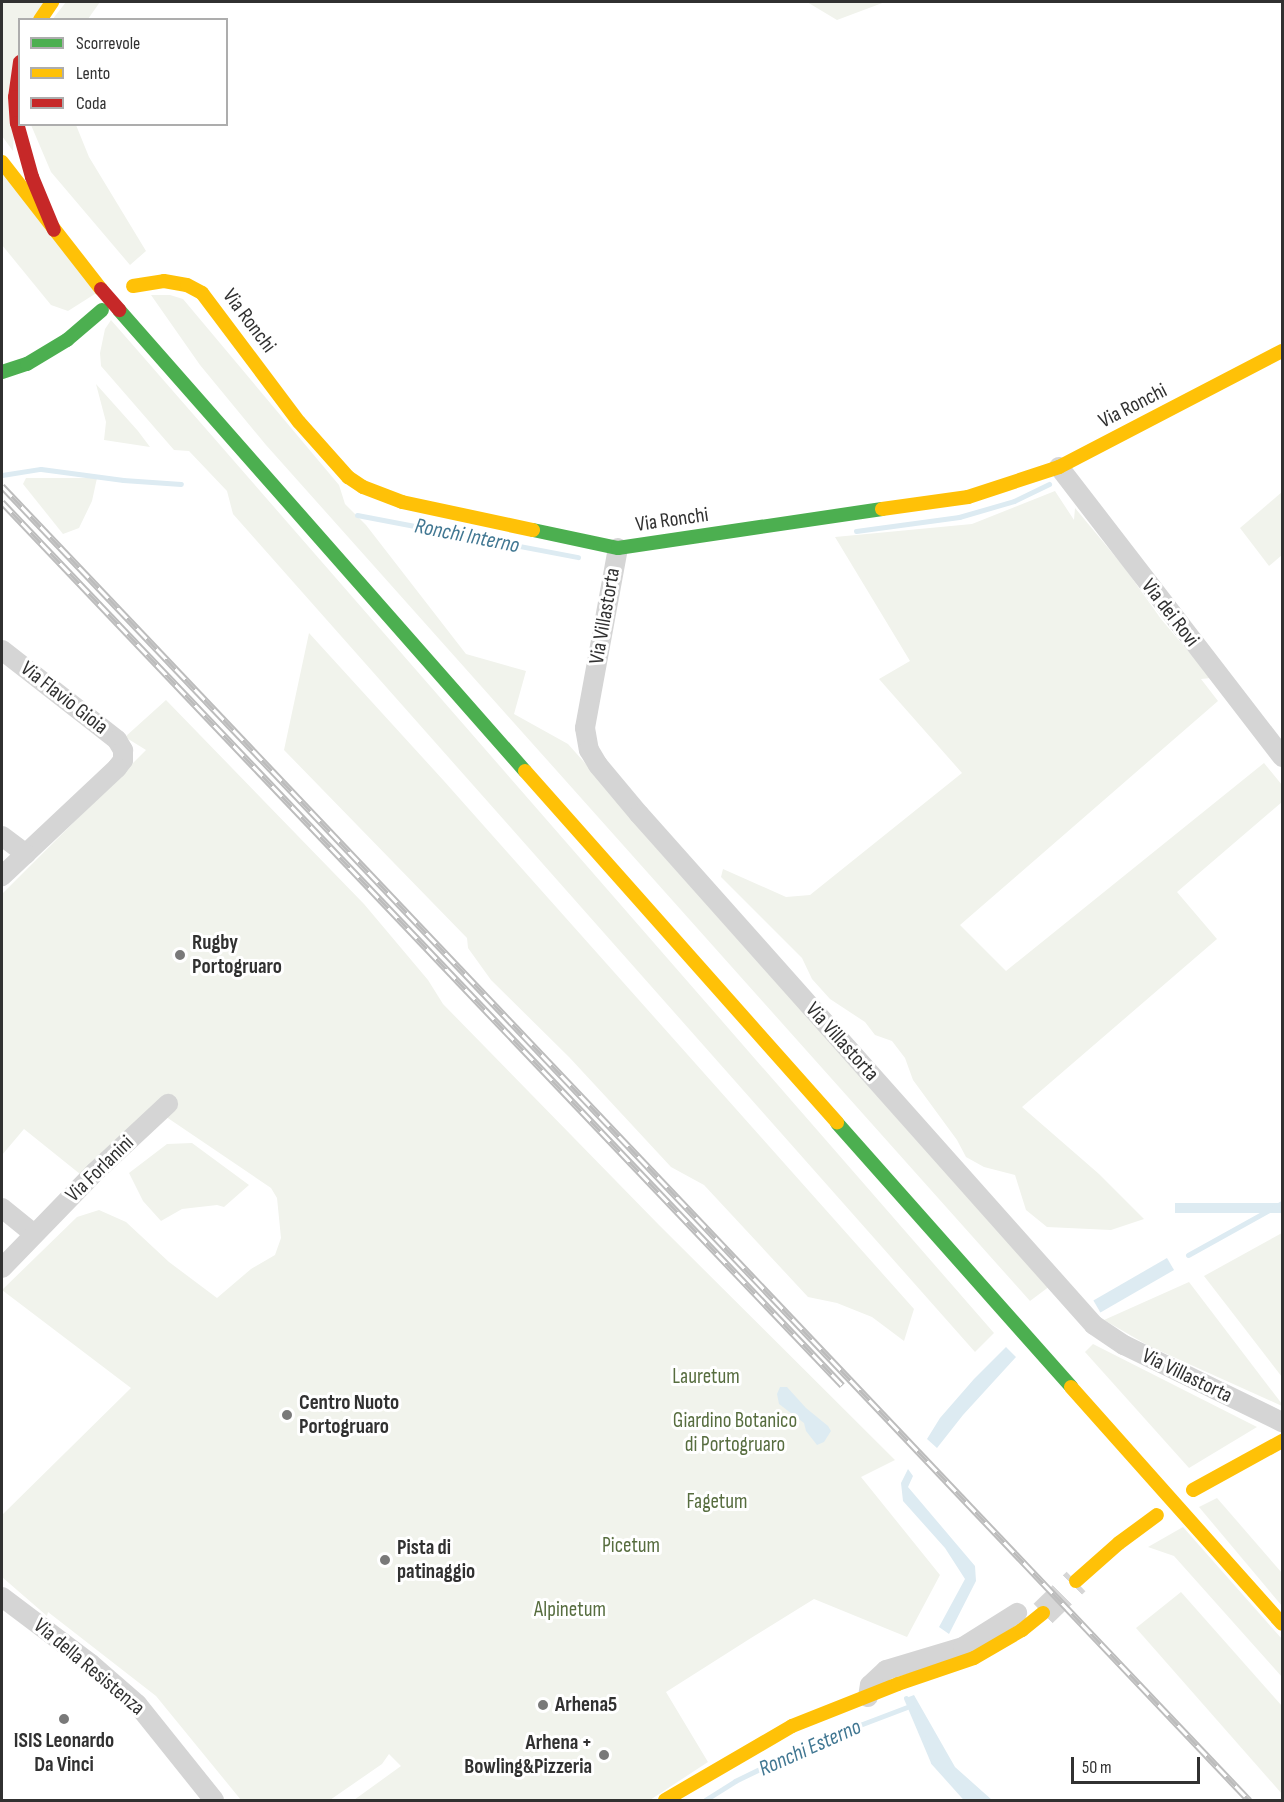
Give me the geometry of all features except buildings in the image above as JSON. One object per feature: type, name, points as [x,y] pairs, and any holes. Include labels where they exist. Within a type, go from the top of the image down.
[{"type":"main road","points":[[41,18],[52,2]]},
{"type":"main road","points":[[18,76],[15,97],[17,123],[32,177],[54,231]]},
{"type":"main road","points":[[2,162],[54,231],[119,310],[389,618],[1282,1624]]},
{"type":"main road","name":"Via Ronchi","points":[[133,286],[164,281],[187,285],[202,293],[299,422],[348,477],[363,487],[402,502],[618,548],[968,498],[1059,467],[1282,351]]},
{"type":"main road","points":[[2,372],[27,364],[67,340],[102,310]]},
{"type":"main road","points":[[1193,1490],[1282,1441]]},
{"type":"main road","points":[[1076,1581],[1119,1543],[1156,1515]]},
{"type":"main road","points":[[665,1800],[792,1726],[974,1658],[1012,1637],[1043,1613]]},
{"type":"street","name":"Via dei Rovi","points":[[1059,467],[1282,757]]},
{"type":"street","name":"Via Villastorta","points":[[618,548],[585,728],[589,750],[598,765],[1094,1325],[1134,1350],[1282,1422]]},
{"type":"street","name":"Via Flavio Gioia","points":[[2,650],[117,740],[123,750],[123,760],[117,768],[26,854]]},
{"type":"street","points":[[2,836],[26,854],[2,876]]},
{"type":"street","name":"Via Forlanini","points":[[2,1268],[95,1172],[168,1104]]},
{"type":"street","points":[[2,1208],[33,1234]]},
{"type":"street","name":"Via della Resistenza","points":[[2,1597],[92,1664],[137,1704],[214,1800]]},
{"type":"street","points":[[868,1697],[870,1685],[886,1670],[963,1647],[1017,1613]]},
{"type":"green space","points":[[2,2],[46,2],[33,18],[18,18],[13,151],[2,136]]},
{"type":"green space","points":[[66,2],[100,2],[89,18],[54,18]]},
{"type":"green space","points":[[807,2],[885,2],[837,20]]},
{"type":"green space","points":[[31,126],[76,126],[89,157],[146,251],[130,265],[51,172]]},
{"type":"green space","points":[[2,172],[98,292],[68,311],[51,305],[2,245]]},
{"type":"green space","points":[[151,295],[170,295],[183,299],[339,485],[345,504],[366,525],[466,654],[526,671],[514,714],[568,744],[1050,1286],[1030,1301],[266,445],[200,365]]},
{"type":"green space","points":[[111,320],[994,1333],[975,1352],[233,514],[227,491],[189,451],[174,450],[101,366],[100,353],[105,329]]},
{"type":"green space","points":[[96,384],[150,447],[104,440],[106,422]]},
{"type":"green space","points":[[26,478],[97,478],[92,501],[79,528],[63,534],[23,484]]},
{"type":"green space","points":[[1055,491],[1074,520],[1075,508],[1124,567],[1161,619],[1211,678],[1201,679],[1218,701],[960,925],[1006,971],[1264,763],[1282,785],[1282,802],[1177,892],[1217,939],[1022,1107],[1099,1174],[1144,1219],[1111,1230],[1047,1227],[1026,1210],[1015,1175],[984,1167],[966,1157],[957,1140],[913,1080],[905,1058],[892,1041],[875,1035],[865,1022],[830,999],[812,979],[802,958],[721,877],[723,869],[786,897],[810,895],[962,773],[879,679],[910,661],[835,537],[972,524]]},
{"type":"green space","points":[[1282,492],[1282,555],[1269,566],[1240,528]]},
{"type":"green space","points":[[309,633],[444,781],[914,1309],[904,1341],[872,1317],[837,1303],[808,1297],[704,1185],[671,1167],[569,1057],[491,980],[468,948],[467,938],[284,750]]},
{"type":"green space","points":[[166,700],[364,904],[428,980],[443,1004],[659,1225],[895,1460],[861,1477],[940,1575],[907,1637],[814,1599],[751,1638],[666,1692],[708,1762],[650,1800],[354,1800],[401,1766],[389,1754],[382,1764],[330,1800],[241,1800],[156,1696],[48,1612],[47,1616],[2,1577],[2,1515],[131,1388],[2,1290],[77,1217],[99,1210],[126,1222],[169,1262],[217,1298],[251,1269],[275,1255],[281,1238],[277,1198],[271,1188],[153,1108],[80,1174],[24,1129],[2,1155],[2,894],[146,750],[125,737]]},
{"type":"green space","points":[[192,1143],[249,1185],[224,1207],[217,1205],[182,1209],[161,1221],[143,1201],[129,1173],[167,1144]]},
{"type":"green space","points":[[1282,1233],[1282,1377],[1204,1276]]},
{"type":"green space","points":[[1189,1282],[1282,1406],[1149,1346],[1104,1320]]},
{"type":"green space","points":[[1093,1344],[1257,1427],[1189,1468],[1085,1352]]},
{"type":"green space","points":[[1217,1498],[1282,1573],[1282,1606],[1199,1507]]},
{"type":"green space","points":[[1183,1527],[1282,1639],[1282,1677],[1174,1556],[1148,1547]]},
{"type":"green space","points":[[1181,1592],[1282,1706],[1282,1794],[1136,1628]]},
{"type":"shaded area","points":[[1175,1203],[1282,1203],[1282,1213],[1175,1213]]},
{"type":"shaded area","points":[[1167,1258],[1174,1270],[1100,1313],[1093,1300]]},
{"type":"shaded area","points":[[1006,1347],[1016,1357],[963,1415],[937,1448],[927,1439],[940,1418]]},
{"type":"shaded area","points":[[780,1387],[787,1387],[806,1408],[828,1426],[831,1431],[824,1442],[817,1445],[806,1431],[804,1423],[779,1404],[777,1394]]},
{"type":"shaded area","points":[[908,1469],[913,1476],[908,1487],[975,1566],[976,1581],[949,1634],[939,1627],[965,1579],[945,1548],[903,1501],[901,1483]]},
{"type":"shaded area","points":[[914,1695],[955,1767],[992,1800],[967,1800],[933,1762],[906,1698]]},
{"type":"waterway","name":"Ronchi Interno","points":[[2,475],[41,469],[123,480],[181,484]]},
{"type":"waterway","name":"Ronchi Interno","points":[[856,531],[959,517],[1014,501],[1049,484]]},
{"type":"waterway","name":"Ronchi Interno","points":[[357,515],[578,557]]},
{"type":"waterway","name":"Ronchi Esterno","points":[[1188,1255],[1282,1203]]},
{"type":"waterway","points":[[906,1698],[933,1762],[967,1800]]},
{"type":"waterway","name":"Ronchi Esterno","points":[[705,1800],[735,1781],[815,1742],[910,1706]]},
{"type":"tunnel","points":[[1043,1613],[1076,1581]]},
{"type":"railway","points":[[2,486],[1249,1800]]},
{"type":"railway","points":[[2,502],[842,1385]]},
{"type":"traffic: fast","points":[[2,372],[27,364],[67,340],[102,310]]},
{"type":"traffic: fast","points":[[119,310],[525,771]]},
{"type":"traffic: fast","points":[[533,530],[618,548],[882,509]]},
{"type":"traffic: fast","points":[[837,1123],[1071,1387]]},
{"type":"traffic: slow","points":[[41,18],[52,2]]},
{"type":"traffic: slow","points":[[2,162],[101,289]]},
{"type":"traffic: slow","points":[[133,286],[164,281],[187,285],[202,293],[299,422],[348,477],[363,487],[402,502],[533,530]]},
{"type":"traffic: slow","points":[[882,509],[968,497],[1059,467],[1282,351]]},
{"type":"traffic: slow","points":[[525,771],[837,1123]]},
{"type":"traffic: slow","points":[[1071,1387],[1282,1624]]},
{"type":"traffic: slow","points":[[1193,1490],[1282,1441]]},
{"type":"traffic: slow","points":[[1076,1581],[1119,1543],[1157,1515]]},
{"type":"traffic: slow","points":[[665,1800],[792,1726],[898,1684],[974,1658],[1022,1630],[1043,1613]]},
{"type":"traffic: jam","points":[[18,76],[15,97],[17,123],[32,177],[54,230]]},
{"type":"traffic: jam","points":[[101,289],[119,310]]},
{"type":"place","name":"Rugby Portogruaro","points":[[180,955]]},
{"type":"place","name":"Centro Nuoto Portogruaro","points":[[287,1415]]},
{"type":"place","name":"Pista di patinaggio","points":[[385,1560]]},
{"type":"place","name":"Arhena5","points":[[543,1705]]},
{"type":"place","name":"ISIS Leonardo Da Vinci","points":[[64,1719]]},
{"type":"place","name":"Arhena + Bowling&Pizzeria","points":[[604,1755]]},
{"type":"park label","name":"Lauretum","points":[[706,1377]]},
{"type":"park label","name":"Giardino Botanico di Portogruaro","points":[[735,1433]]},
{"type":"park label","name":"Fagetum","points":[[717,1502]]},
{"type":"park label","name":"Picetum","points":[[631,1546]]},
{"type":"park label","name":"Alpinetum","points":[[570,1610]]}]
